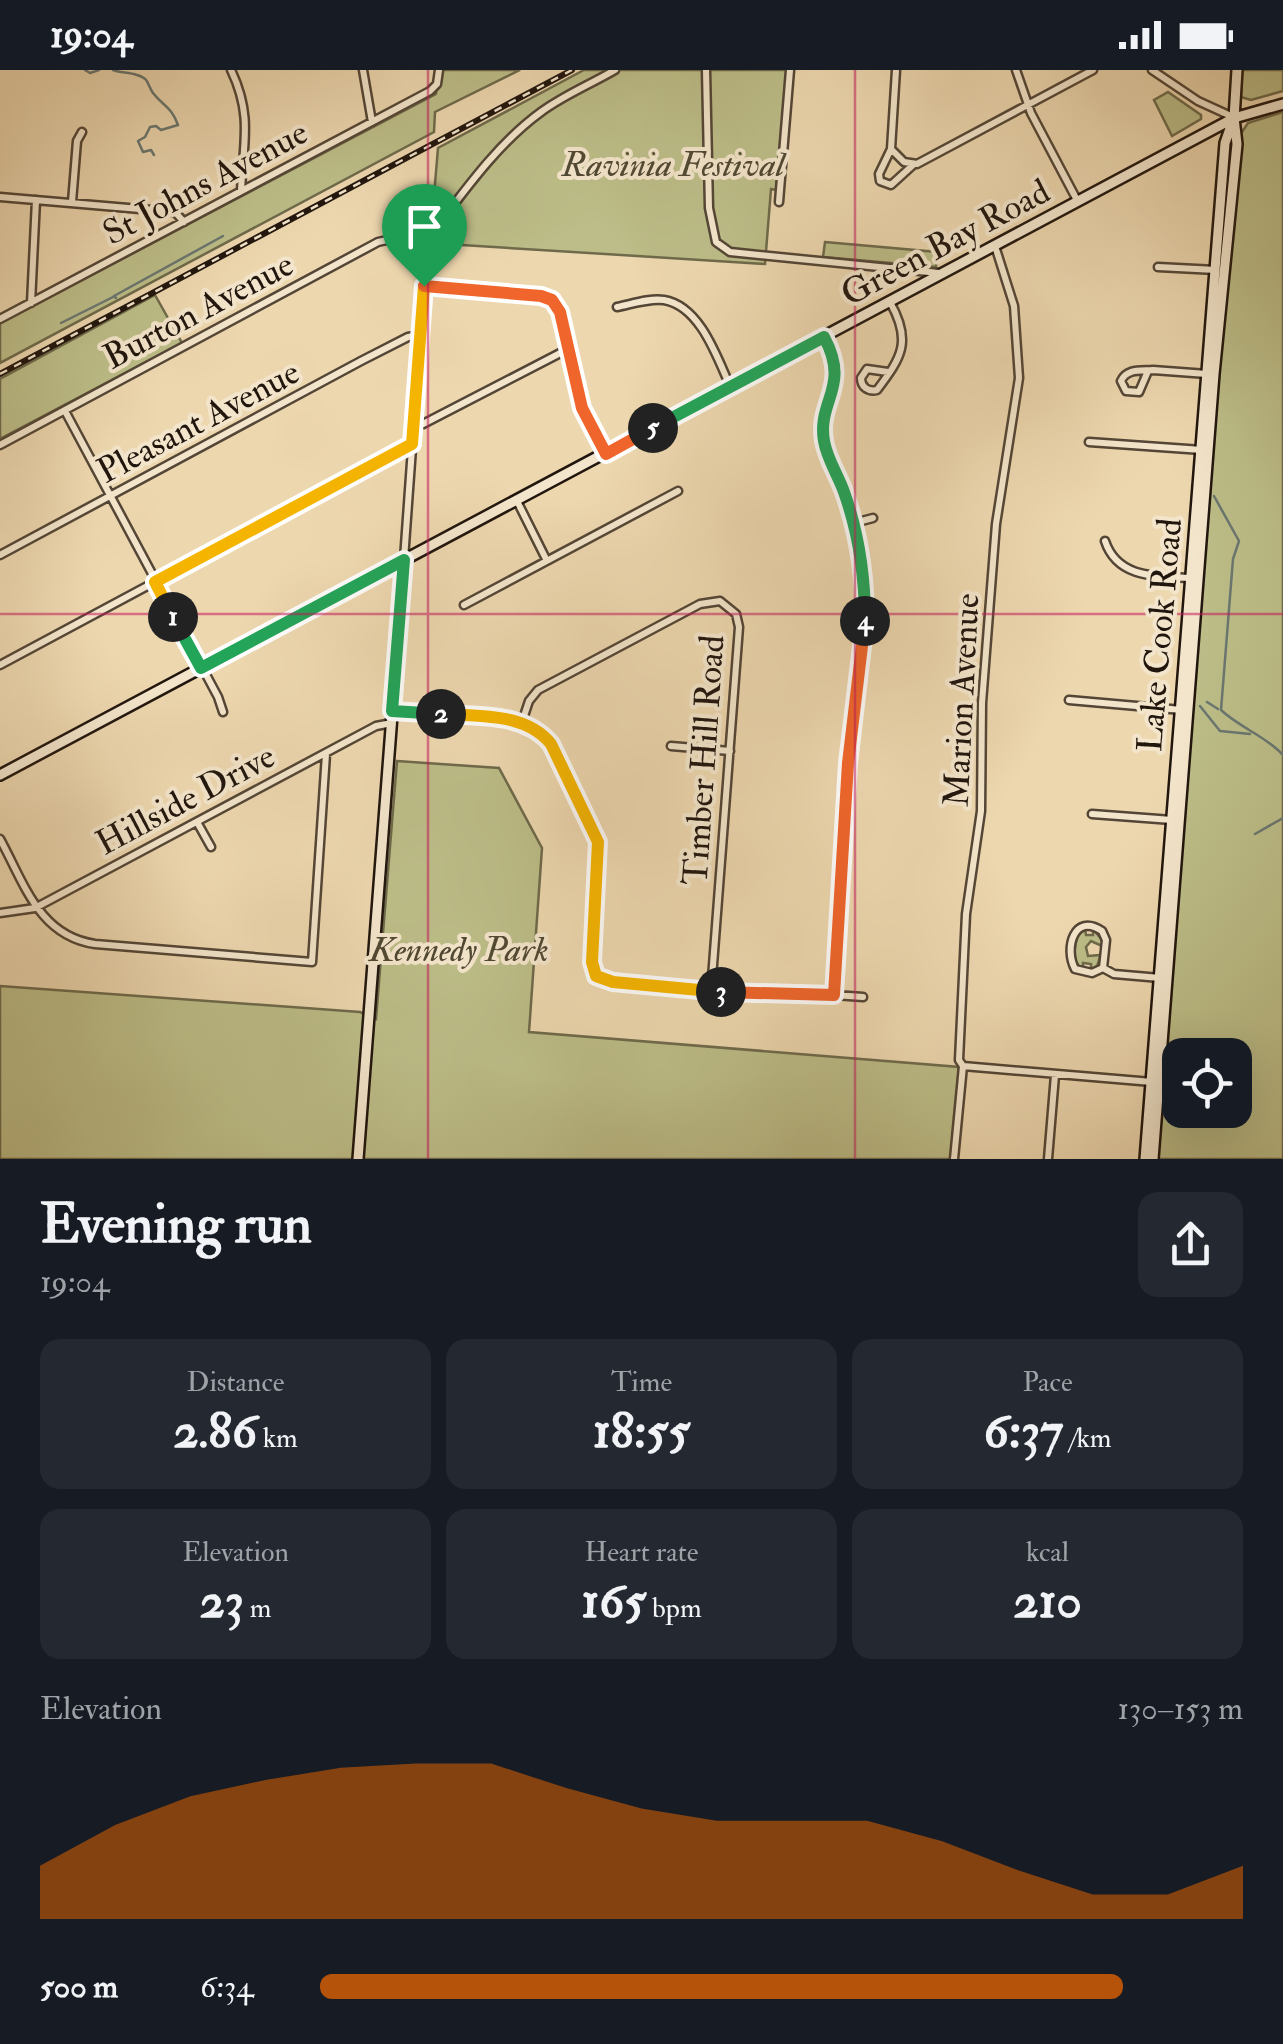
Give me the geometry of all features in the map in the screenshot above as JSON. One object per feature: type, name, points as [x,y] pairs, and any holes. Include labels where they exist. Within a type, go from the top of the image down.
[{"type":"main road","name":"Lake Cook Road","points":[[1149,1159],[1219,270],[1225,143],[1234,118],[1238,70]]},
{"type":"main road","name":"Green Bay Road","points":[[0,776],[1234,118],[1283,104]]},
{"type":"main road","points":[[358,1159],[404,560]]},
{"type":"main road","name":"Lake Cook Road","points":[[1155,1082],[1172,820],[1184,710]]},
{"type":"street","points":[[232,70],[244,102],[247,125],[241,192]]},
{"type":"street","points":[[364,70],[372,122]]},
{"type":"street","name":"St Johns Avenue","points":[[0,319],[433,89],[439,70]]},
{"type":"street","points":[[404,560],[424,246],[521,128],[542,110],[615,70]]},
{"type":"street","points":[[706,70],[709,208],[716,242],[730,252],[939,273]]},
{"type":"street","points":[[779,202],[790,70]]},
{"type":"street","points":[[896,70],[891,149],[879,174],[881,183],[891,185],[914,164],[1094,70]]},
{"type":"street","points":[[1016,70],[1028,106],[1078,202]]},
{"type":"street","points":[[1152,70],[1234,118]]},
{"type":"street","points":[[72,202],[77,141],[82,132]]},
{"type":"street","points":[[891,149],[897,158],[914,164]]},
{"type":"street","points":[[0,197],[175,212],[184,222]]},
{"type":"street","points":[[31,303],[36,200]]},
{"type":"street","name":"Burton Avenue","points":[[0,445],[378,242],[424,246]]},
{"type":"street","name":"Marion Avenue","points":[[954,1159],[963,1066],[959,1063],[962,955],[981,811],[982,704],[996,524],[1019,378],[1014,306],[995,246]]},
{"type":"street","points":[[1158,266],[1219,270]]},
{"type":"street","points":[[424,286],[549,298],[560,312],[582,408],[606,454]]},
{"type":"street","points":[[617,307],[658,300],[684,308],[699,324],[731,387]]},
{"type":"street","points":[[888,372],[900,355],[904,338],[902,324],[890,302]]},
{"type":"street","name":"Pleasant Avenue","points":[[0,554],[420,334]]},
{"type":"street","points":[[824,337],[834,359],[836,382],[824,423],[824,442],[860,549],[865,620],[848,763],[834,995]]},
{"type":"street","points":[[414,425],[423,424],[568,349]]},
{"type":"street","points":[[1148,370],[1139,392],[1126,391],[1121,380],[1132,371],[1148,370],[1210,374]]},
{"type":"street","points":[[64,411],[218,696],[223,712]]},
{"type":"street","points":[[1089,442],[1204,450]]},
{"type":"street","points":[[0,665],[412,444]]},
{"type":"street","points":[[464,605],[678,491]]},
{"type":"street","points":[[517,501],[546,560]]},
{"type":"street","points":[[854,523],[872,518]]},
{"type":"street","points":[[1105,540],[1109,551],[1130,571],[1195,578]]},
{"type":"street","name":"Timber Hill Road","points":[[522,722],[529,701],[538,690],[700,604],[724,603],[736,614],[739,628],[711,991]]},
{"type":"street","points":[[1069,700],[1184,710]]},
{"type":"street","points":[[392,711],[522,722],[551,744],[598,842],[592,962],[596,976],[613,982],[711,991],[863,998]]},
{"type":"street","name":"Hillside Drive","points":[[0,914],[35,908],[376,726],[392,723]]},
{"type":"street","points":[[671,746],[730,751]]},
{"type":"street","points":[[0,839],[35,908],[55,929],[84,942],[312,962],[326,754]]},
{"type":"street","points":[[1092,814],[1172,820]]},
{"type":"street","points":[[196,822],[211,847]]},
{"type":"street","points":[[1103,968],[1104,935],[1094,926],[1081,926],[1072,937],[1072,965],[1086,973],[1103,968],[1114,974],[1160,978]]},
{"type":"street","points":[[963,1066],[1155,1082]]},
{"type":"street","points":[[1048,1159],[1055,1074]]},
{"type":"green space","points":[[438,70],[520,70],[435,112],[434,132],[0,363],[0,323],[436,94]]},
{"type":"green space","name":"Ravinia Festival","points":[[584,70],[788,70],[765,264],[430,243],[438,148]]},
{"type":"green space","points":[[1242,70],[1283,70],[1283,91],[1251,100],[1241,97]]},
{"type":"green space","points":[[1168,92],[1201,115],[1201,119],[1172,136],[1154,100]]},
{"type":"green space","points":[[1283,112],[1283,1159],[1155,1159],[1162,1094],[1162,1128],[1252,1128],[1252,1038],[1166,1038],[1228,241],[1240,135],[1248,123]]},
{"type":"green space","name":"Ravinia Festival","points":[[825,242],[937,252],[936,267],[823,257]]},
{"type":"green space","points":[[155,295],[182,343],[0,439],[0,379]]},
{"type":"green space","name":"Kennedy Park","points":[[397,761],[499,768],[542,848],[529,1032],[959,1067],[951,1159],[0,1159],[0,986],[360,1012],[376,1019]]},
{"type":"green space","points":[[1085,929],[1086,935],[1093,935],[1093,929],[1102,940],[1102,946],[1091,941],[1086,947],[1088,956],[1101,955],[1091,970],[1091,964],[1083,963],[1083,969],[1079,966],[1075,955],[1076,937]]},
{"type":"waterway","points":[[85,70],[99,70]]},
{"type":"waterway","points":[[113,70],[144,78],[178,125],[161,130],[150,127],[138,141],[143,152],[151,150],[154,155]]},
{"type":"waterway","points":[[116,298],[223,236]]},
{"type":"waterway","points":[[61,323],[113,297]]},
{"type":"waterway","points":[[1214,496],[1239,541],[1233,559],[1221,710],[1283,755]]},
{"type":"waterway","points":[[1207,702],[1218,709]]},
{"type":"waterway","points":[[1200,706],[1220,731],[1250,734]]},
{"type":"waterway","points":[[1255,834],[1283,818]]},
{"type":"railway","points":[[0,374],[572,70]]},
{"type":"route","points":[[424,286],[541,296],[556,304],[582,408],[606,454],[824,337],[830,346],[836,382],[824,423],[824,442],[852,514],[860,549],[865,620],[848,763],[834,995],[711,991],[604,981],[596,976],[592,962],[598,842],[551,744],[522,722],[392,711],[404,560],[201,668],[155,582],[412,444],[424,286]]}]
